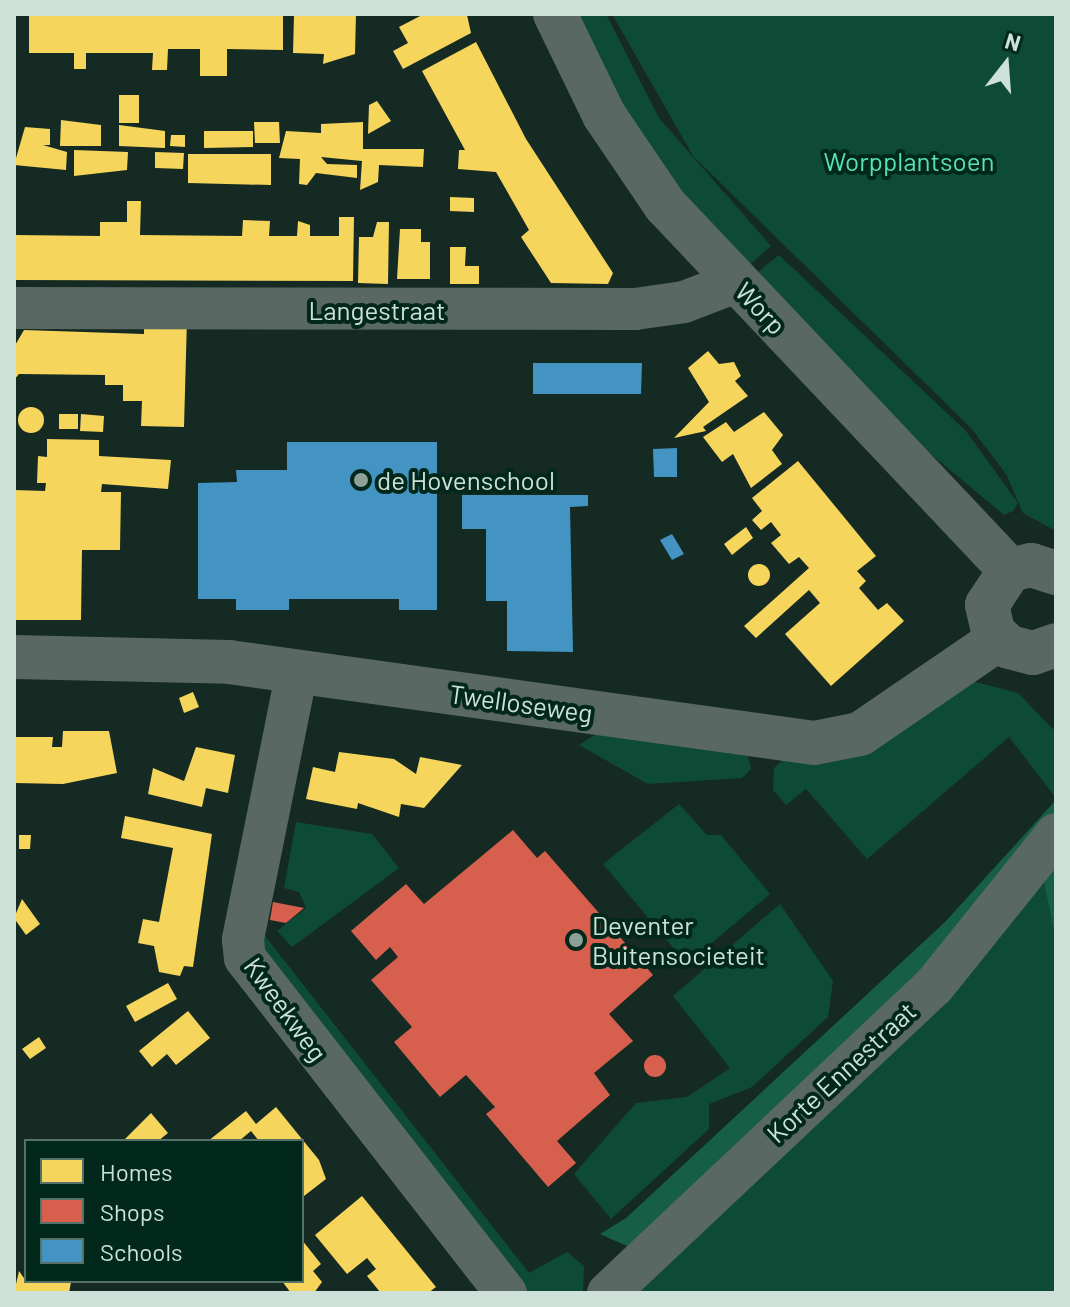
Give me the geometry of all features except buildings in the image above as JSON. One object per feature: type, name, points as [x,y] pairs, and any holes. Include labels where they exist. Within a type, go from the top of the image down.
[{"type":"street","name":"Worp","points":[[555,14],[628,156],[736,282],[1010,570]]},
{"type":"street","name":"Langestraat","points":[[14,308],[635,309],[684,302],[736,282]]},
{"type":"street","points":[[1056,573],[1031,565],[1010,570],[987,605],[999,639],[1033,653],[1056,645]]},
{"type":"street","name":"Twelloseweg","points":[[14,657],[297,671],[814,743],[860,734],[999,639]]},
{"type":"street","name":"Kweekweg","points":[[297,671],[244,931],[245,958],[506,1293]]},
{"type":"street","name":"Korte Ennestraat","points":[[608,1293],[934,986],[1056,834]]},
{"type":"green space","points":[[571,14],[606,14],[659,118],[771,246],[747,267],[637,140]]},
{"type":"green space","name":"Worpplantsoen","points":[[612,14],[1056,14],[1056,531],[1023,513],[1006,474],[971,428],[693,156]]},
{"type":"green space","points":[[779,255],[966,431],[1018,503],[1013,511],[1004,515],[914,440],[754,275]]},
{"type":"green space","points":[[972,681],[1018,693],[1056,732],[1056,798],[1009,737],[867,859],[806,789],[786,805],[773,790],[774,768],[783,760]]},
{"type":"green space","points":[[596,734],[748,756],[751,769],[742,778],[648,784],[579,745]]},
{"type":"green space","points":[[1056,800],[1056,817],[947,957],[638,1251],[600,1234],[626,1218],[945,922]]},
{"type":"green space","points":[[679,804],[707,835],[721,835],[770,894],[687,964],[603,864]]},
{"type":"green space","points":[[296,822],[372,834],[399,868],[292,947],[277,931],[306,908],[299,892],[284,888]]},
{"type":"green space","points":[[1056,849],[1056,941],[1041,868]]},
{"type":"green space","points":[[1041,868],[1056,941],[1056,1293],[637,1293]]},
{"type":"green space","points":[[780,904],[833,981],[828,1017],[752,1087],[709,1104],[709,1129],[611,1219],[574,1174],[636,1103],[687,1097],[730,1068],[673,996]]},
{"type":"green space","points":[[265,936],[529,1273],[567,1252],[584,1266],[583,1293],[521,1293],[258,949]]},
{"type":"place","name":"de Hovenschool","points":[[361,480]]},
{"type":"place","name":"Deventer Buitensocieteit","points":[[576,940]]}]
